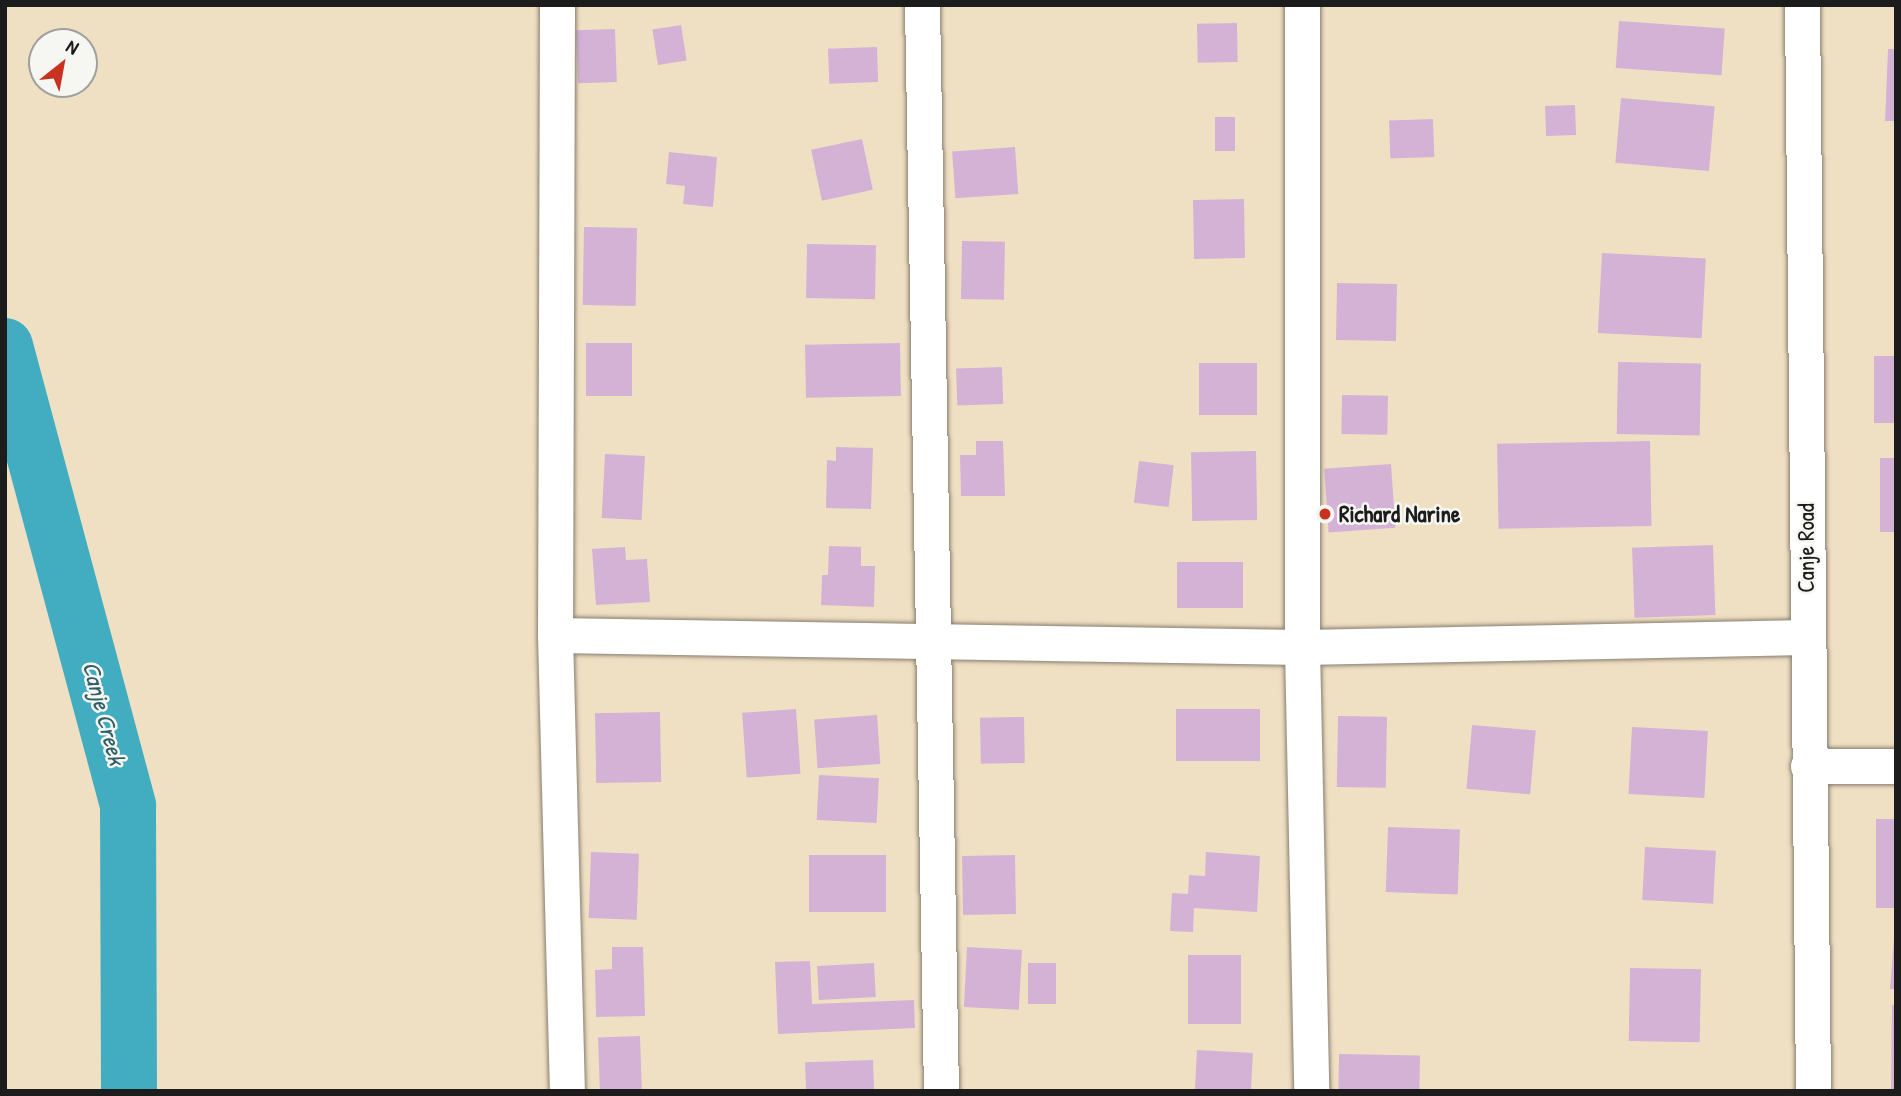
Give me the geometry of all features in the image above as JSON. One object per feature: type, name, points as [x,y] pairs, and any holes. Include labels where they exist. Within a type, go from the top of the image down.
[{"type":"street","points":[[557,5],[555,635],[567,1091]]},
{"type":"street","points":[[922,5],[931,642],[941,1091]]},
{"type":"street","points":[[1302,5],[1302,647],[1311,1091]]},
{"type":"street","name":"Canje Road","points":[[1802,5],[1813,1091]]},
{"type":"street","points":[[555,635],[1302,647],[1807,637]]},
{"type":"street","points":[[1808,766],[1896,766]]},
{"type":"building","points":[[1619,21],[1725,28],[1721,75],[1616,68]]},
{"type":"building","points":[[1237,23],[1238,62],[1198,63],[1197,24]]},
{"type":"building","points":[[681,25],[687,61],[658,65],[652,30]]},
{"type":"building","points":[[615,29],[617,82],[578,83],[576,30]]},
{"type":"building","points":[[877,47],[878,82],[829,84],[828,49]]},
{"type":"building","points":[[1888,49],[1896,49],[1896,121],[1885,121]]},
{"type":"building","points":[[1621,98],[1715,106],[1709,171],[1615,163]]},
{"type":"building","points":[[1575,105],[1576,135],[1546,136],[1545,106]]},
{"type":"building","points":[[1215,117],[1235,117],[1235,151],[1215,151]]},
{"type":"building","points":[[1433,119],[1434,157],[1390,159],[1389,121]]},
{"type":"building","points":[[862,139],[873,190],[822,201],[811,150]]},
{"type":"building","points":[[1015,147],[1018,194],[955,198],[952,151]]},
{"type":"building","points":[[669,152],[717,157],[713,207],[683,204],[685,186],[666,184]]},
{"type":"building","points":[[1244,199],[1245,258],[1194,259],[1193,200]]},
{"type":"building","points":[[584,227],[637,228],[636,306],[583,305]]},
{"type":"building","points":[[962,241],[1005,242],[1004,300],[961,299]]},
{"type":"building","points":[[807,244],[876,245],[875,299],[806,298]]},
{"type":"building","points":[[1602,253],[1706,258],[1702,338],[1598,333]]},
{"type":"building","points":[[1337,283],[1397,284],[1396,341],[1336,340]]},
{"type":"building","points":[[586,343],[632,343],[632,396],[586,396]]},
{"type":"building","points":[[900,343],[901,396],[806,398],[805,345]]},
{"type":"building","points":[[1874,356],[1896,356],[1896,423],[1874,423]]},
{"type":"building","points":[[1618,362],[1701,363],[1700,435],[1617,434]]},
{"type":"building","points":[[1199,363],[1257,363],[1257,415],[1199,415]]},
{"type":"building","points":[[1002,367],[1003,404],[957,406],[956,369]]},
{"type":"building","points":[[1342,395],[1388,396],[1387,435],[1341,434]]},
{"type":"building","points":[[976,441],[1003,441],[1005,496],[961,496],[960,455],[976,455]]},
{"type":"building","points":[[1650,441],[1651,526],[1499,529],[1497,444]]},
{"type":"building","points":[[836,447],[873,448],[871,509],[826,508],[827,460],[836,461]]},
{"type":"building","points":[[1256,451],[1257,520],[1192,521],[1191,452]]},
{"type":"building","points":[[605,454],[645,456],[642,520],[602,518]]},
{"type":"building","points":[[1880,458],[1896,458],[1896,532],[1880,532]]},
{"type":"building","points":[[1139,461],[1174,465],[1169,507],[1134,503]]},
{"type":"building","points":[[1391,464],[1395,528],[1329,533],[1324,469]]},
{"type":"building","points":[[1713,545],[1715,615],[1634,618],[1632,548]]},
{"type":"building","points":[[829,546],[861,547],[861,566],[875,566],[874,607],[821,605],[822,575],[828,575]]},
{"type":"building","points":[[625,547],[626,560],[647,559],[650,602],[596,605],[592,549]]},
{"type":"building","points":[[1177,562],[1243,562],[1243,608],[1177,608]]},
{"type":"building","points":[[796,709],[801,774],[747,778],[742,713]]},
{"type":"building","points":[[1176,709],[1260,709],[1260,761],[1176,761]]},
{"type":"building","points":[[660,712],[661,782],[596,783],[595,713]]},
{"type":"building","points":[[877,715],[880,764],[818,768],[814,719]]},
{"type":"building","points":[[1338,716],[1387,717],[1386,788],[1337,787]]},
{"type":"building","points":[[1024,717],[1025,763],[981,764],[980,718]]},
{"type":"building","points":[[1472,725],[1536,731],[1530,794],[1466,789]]},
{"type":"building","points":[[1632,727],[1708,731],[1704,798],[1628,794]]},
{"type":"building","points":[[819,775],[879,778],[877,823],[817,820]]},
{"type":"building","points":[[1876,819],[1896,819],[1896,908],[1876,908]]},
{"type":"building","points":[[1388,827],[1460,830],[1458,894],[1386,892]]},
{"type":"building","points":[[1645,847],[1716,851],[1713,904],[1642,900]]},
{"type":"building","points":[[591,852],[639,854],[637,920],[589,918]]},
{"type":"building","points":[[1206,852],[1260,856],[1257,912],[1194,908],[1193,932],[1170,931],[1172,893],[1188,894],[1189,875],[1205,876]]},
{"type":"building","points":[[809,855],[886,855],[886,912],[809,912]]},
{"type":"building","points":[[1015,855],[1016,914],[963,915],[962,856]]},
{"type":"building","points":[[1894,938],[1896,989],[1890,989]]},
{"type":"building","points":[[612,947],[643,947],[645,1016],[596,1017],[595,970],[612,969]]},
{"type":"building","points":[[967,947],[1022,950],[1019,1010],[964,1007]]},
{"type":"building","points":[[1188,955],[1241,955],[1241,1024],[1188,1024]]},
{"type":"building","points":[[810,961],[812,1004],[914,1000],[915,1028],[778,1034],[775,962]]},
{"type":"building","points":[[874,963],[876,997],[819,1000],[817,966]]},
{"type":"building","points":[[1028,963],[1056,963],[1056,1004],[1028,1004]]},
{"type":"building","points":[[1630,968],[1701,969],[1700,1042],[1629,1041]]},
{"type":"building","points":[[1892,1005],[1896,1005],[1896,1091],[1891,1091]]},
{"type":"building","points":[[640,1036],[642,1091],[600,1091],[598,1037]]},
{"type":"building","points":[[1197,1050],[1253,1053],[1251,1091],[1195,1091]]},
{"type":"building","points":[[1339,1054],[1420,1055],[1419,1091],[1338,1091]]},
{"type":"building","points":[[873,1060],[874,1091],[806,1091],[805,1062]]},
{"type":"waterway","name":"Canje Creek","points":[[5,346],[128,806],[129,1091]]},
{"type":"place","name":"Richard Narine","points":[[1325,514]]}]
